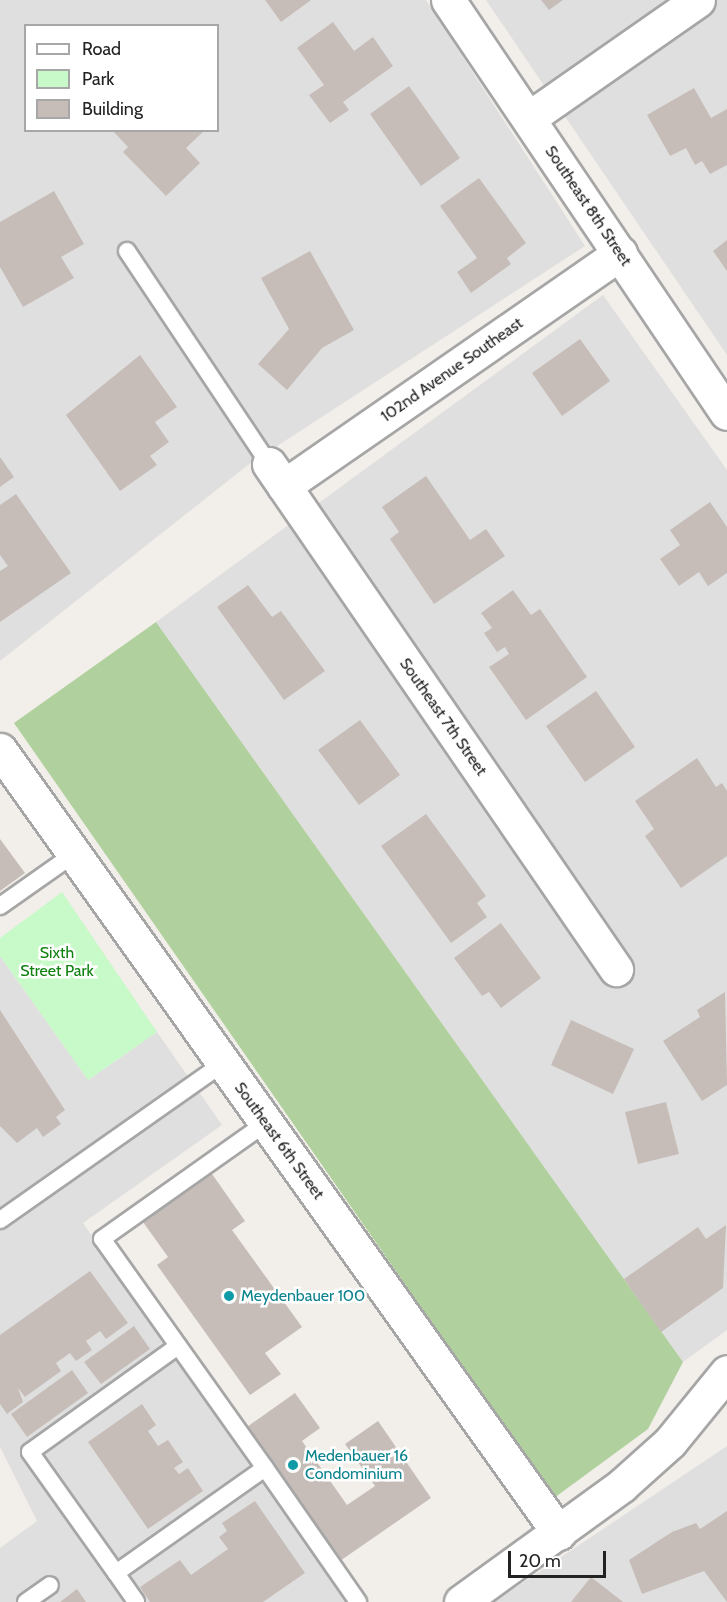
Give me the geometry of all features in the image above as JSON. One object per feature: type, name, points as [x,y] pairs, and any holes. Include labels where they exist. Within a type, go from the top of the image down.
[{"type":"street","name":"Southeast 8th Street","points":[[448,0],[727,412]]},
{"type":"street","points":[[529,118],[698,0]]},
{"type":"street","name":"102nd Avenue Southeast","points":[[277,475],[620,253]]},
{"type":"street","name":"Southeast 7th Street","points":[[277,475],[616,969]]},
{"type":"street","name":"Southeast 6th Street","points":[[0,750],[559,1533]]},
{"type":"street","points":[[461,1602],[559,1533],[670,1442],[727,1372]]},
{"type":"lane","points":[[127,252],[277,475]]},
{"type":"lane","points":[[0,906],[74,854]]},
{"type":"lane","points":[[0,1220],[223,1063]]},
{"type":"lane","points":[[266,1123],[102,1239],[358,1602]]},
{"type":"lane","points":[[136,1602],[30,1452],[178,1346]]},
{"type":"lane","points":[[116,1573],[265,1468]]},
{"type":"lane","points":[[26,1602],[50,1585]]},
{"type":"shaded area","points":[[0,0],[426,0],[585,246],[248,465],[0,661]]},
{"type":"shaded area","points":[[486,0],[727,0],[727,355]]},
{"type":"shaded area","points":[[603,295],[727,470],[727,1330],[683,1362],[156,622]]},
{"type":"shaded area","points":[[0,956],[88,1080],[157,1032],[222,1125],[83,1223],[346,1602],[0,1602],[0,1548],[37,1521],[0,1447]]},
{"type":"shaded area","points":[[727,1446],[727,1602],[494,1602]]},
{"type":"green space","points":[[156,622],[683,1362],[648,1429],[554,1498],[14,723]]},
{"type":"green space","name":"Sixth Street Park","points":[[62,892],[157,1032],[88,1080],[0,956],[0,938]]},
{"type":"building","points":[[265,0],[311,0],[281,22]]},
{"type":"building","points":[[541,0],[563,0],[549,10]]},
{"type":"building","points":[[333,22],[354,51],[373,37],[393,66],[343,102],[349,110],[330,123],[309,95],[324,85],[297,48]]},
{"type":"building","points":[[409,86],[460,158],[421,186],[370,114]]},
{"type":"building","points":[[694,88],[711,118],[727,109],[727,165],[710,174],[702,161],[695,165],[686,148],[670,156],[647,115]]},
{"type":"building","points":[[114,132],[203,132],[186,148],[200,163],[166,196],[123,152],[128,147]]},
{"type":"building","points":[[479,178],[526,243],[507,258],[511,264],[471,293],[457,272],[477,258],[440,206]]},
{"type":"building","points":[[54,191],[84,244],[61,257],[74,278],[23,307],[0,267],[0,222]]},
{"type":"building","points":[[727,240],[727,271],[713,251]]},
{"type":"building","points":[[310,251],[354,330],[322,348],[287,390],[258,364],[289,329],[261,278]]},
{"type":"building","points":[[580,339],[610,381],[562,416],[532,373]]},
{"type":"building","points":[[140,355],[177,407],[155,422],[169,442],[150,456],[157,465],[120,491],[66,415]]},
{"type":"building","points":[[0,457],[14,477],[0,487]]},
{"type":"building","points":[[426,476],[470,540],[486,529],[505,556],[434,604],[390,539],[399,532],[382,507]]},
{"type":"building","points":[[16,494],[71,573],[0,622],[0,571],[8,566],[0,555],[0,505]]},
{"type":"building","points":[[710,502],[727,527],[727,573],[708,586],[699,572],[679,586],[660,559],[680,545],[670,530]]},
{"type":"building","points":[[248,585],[272,617],[281,611],[325,671],[284,700],[217,607]]},
{"type":"building","points":[[513,590],[531,615],[540,609],[587,677],[526,720],[489,667],[509,654],[505,647],[497,652],[484,633],[492,628],[481,613]]},
{"type":"building","points":[[596,691],[635,747],[585,782],[546,726]]},
{"type":"building","points":[[360,720],[400,775],[359,805],[318,750]]},
{"type":"building","points":[[697,758],[716,787],[722,783],[727,791],[727,856],[681,888],[645,836],[654,829],[635,801]]},
{"type":"building","points":[[426,814],[486,896],[477,903],[487,917],[451,943],[381,846]]},
{"type":"building","points":[[0,839],[25,873],[0,891]]},
{"type":"building","points":[[501,923],[541,978],[501,1008],[489,992],[482,996],[454,958]]},
{"type":"building","points":[[725,992],[727,1085],[702,1101],[663,1041],[700,1017],[697,1010]]},
{"type":"building","points":[[0,1010],[65,1110],[56,1117],[61,1124],[43,1137],[37,1128],[17,1143],[0,1126]]},
{"type":"building","points":[[571,1020],[634,1049],[613,1094],[551,1065]]},
{"type":"building","points":[[666,1102],[679,1154],[638,1164],[625,1112]]},
{"type":"building","name":"Meydenbauer 100","points":[[212,1174],[245,1221],[232,1230],[302,1327],[265,1353],[281,1374],[250,1395],[157,1265],[168,1257],[143,1222]]},
{"type":"building","points":[[726,1225],[723,1288],[661,1332],[624,1279],[698,1227],[706,1239]]},
{"type":"building","points":[[90,1271],[128,1323],[106,1339],[100,1331],[86,1341],[92,1350],[76,1361],[70,1353],[56,1363],[61,1371],[25,1397],[18,1388],[23,1402],[7,1414],[0,1404],[0,1335]]},
{"type":"building","points":[[134,1326],[150,1349],[101,1384],[84,1362]]},
{"type":"building","points":[[72,1370],[88,1393],[27,1437],[11,1414]]},
{"type":"building","name":"Medenbauer 16 Condominium","points":[[295,1393],[320,1428],[302,1441],[347,1505],[375,1486],[345,1444],[378,1421],[431,1498],[337,1563],[244,1429]]},
{"type":"building","points":[[142,1404],[156,1425],[148,1431],[158,1446],[168,1440],[183,1462],[174,1468],[179,1474],[188,1468],[203,1491],[148,1529],[88,1442]]},
{"type":"building","points":[[255,1501],[305,1573],[263,1602],[150,1602],[140,1587],[180,1560],[191,1575],[228,1549],[219,1537],[227,1531],[222,1523]]},
{"type":"building","points":[[727,1511],[727,1602],[704,1571],[642,1594],[629,1560],[672,1532],[696,1523],[700,1529]]},
{"type":"building","points":[[591,1577],[623,1602],[571,1602]]},
{"type":"building","points":[[77,1589],[86,1602],[60,1602]]},
{"type":"place","name":"Meydenbauer 100","points":[[229,1296]]},
{"type":"place","name":"Medenbauer 16 Condominium","points":[[293,1465]]}]
